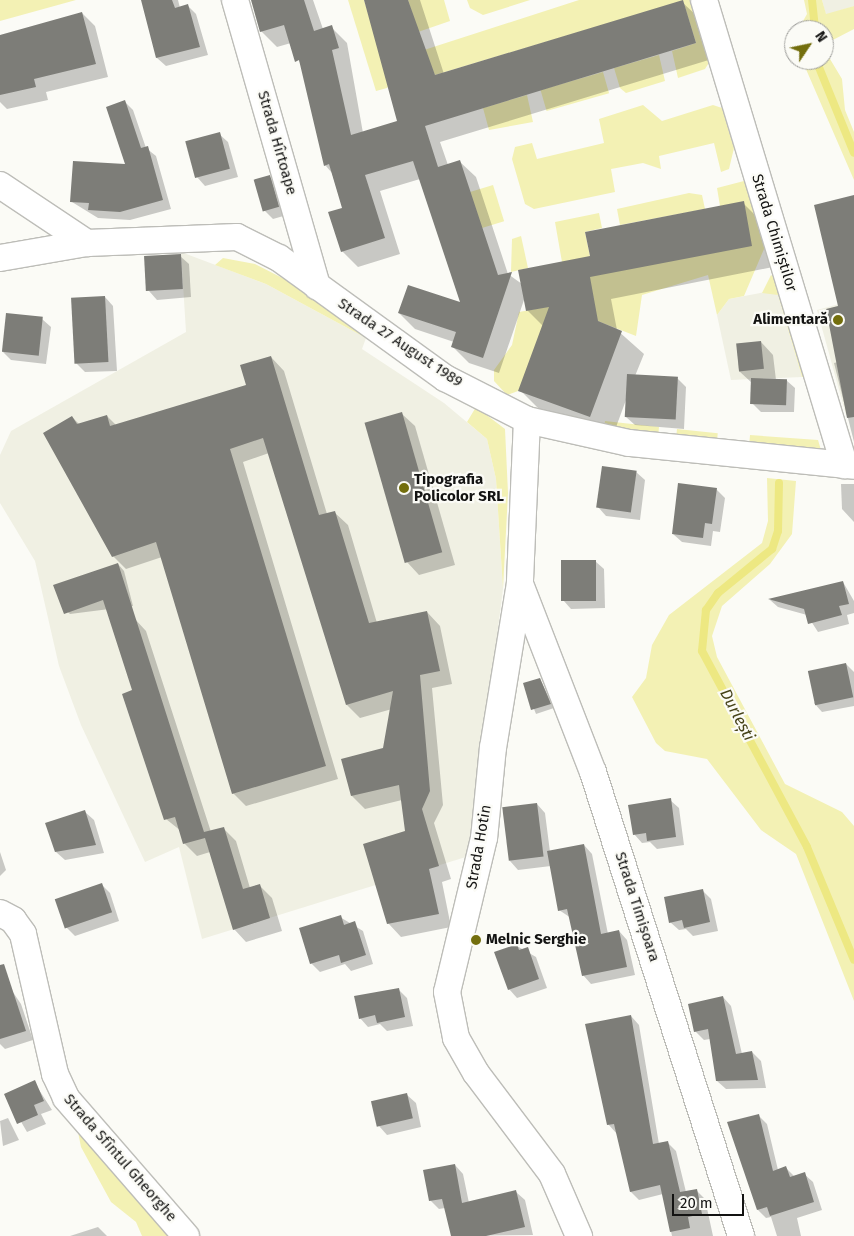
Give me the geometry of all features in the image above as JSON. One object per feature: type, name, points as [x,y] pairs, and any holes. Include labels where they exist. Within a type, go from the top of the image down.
[{"type":"street","name":"Strada Hîrtoape","points":[[235,0],[317,286]]},
{"type":"street","name":"Strada Chimiștilor","points":[[704,0],[849,466]]},
{"type":"street","points":[[0,185],[87,243]]},
{"type":"street","name":"Strada 27 August 1989","points":[[0,258],[87,243],[237,237],[260,246],[446,378],[527,420],[629,443],[849,466]]},
{"type":"street","name":"Strada Hotin","points":[[527,420],[520,583],[493,747],[484,838],[447,992],[449,1014],[476,1074],[552,1174],[579,1236]]},
{"type":"street","name":"Strada Timișoara","points":[[520,583],[602,799],[741,1236]]},
{"type":"street","name":"Strada Sfîntul Gheorghe","points":[[0,913],[13,920],[23,934],[55,1074],[66,1098],[186,1236]]},
{"type":"shaded area","points":[[0,0],[76,0],[0,21]]},
{"type":"shaded area","points":[[348,0],[364,0],[390,84],[387,88],[376,91]]},
{"type":"shaded area","points":[[408,0],[444,0],[450,21],[418,32]]},
{"type":"shaded area","points":[[467,0],[530,0],[483,15],[470,8]]},
{"type":"shaded area","points":[[579,0],[697,0],[710,61],[705,69],[678,78],[672,51],[696,43],[683,1],[435,75],[424,50]]},
{"type":"shaded area","points":[[804,0],[822,0],[826,14],[854,6],[854,29],[834,39],[834,20],[804,20],[807,14]]},
{"type":"shaded area","points":[[822,0],[854,0],[854,6],[826,15]]},
{"type":"shaded area","points":[[659,55],[665,81],[626,93],[620,88],[614,68]]},
{"type":"shaded area","points":[[834,66],[842,79],[845,110],[854,132],[854,180],[806,70],[834,70]]},
{"type":"shaded area","points":[[603,72],[609,93],[547,111],[541,90]]},
{"type":"shaded area","points":[[527,95],[533,122],[489,130],[483,108]]},
{"type":"shaded area","points":[[643,105],[662,121],[713,105],[722,108],[734,148],[729,169],[721,172],[714,143],[659,156],[661,169],[643,163],[611,169],[615,192],[534,209],[525,204],[512,159],[515,147],[532,143],[537,159],[604,143],[599,119]]},
{"type":"shaded area","points":[[744,181],[749,184],[767,242],[744,296],[729,299],[717,315],[708,275],[642,295],[636,336],[595,320],[518,391],[507,395],[494,381],[494,370],[512,345],[519,312],[594,298],[562,262],[555,222],[599,213],[602,228],[585,232],[594,276],[720,206],[717,188]]},
{"type":"shaded area","points":[[493,185],[504,221],[481,228],[470,192]]},
{"type":"shaded area","points":[[689,193],[702,195],[705,209],[620,225],[617,209]]},
{"type":"shaded area","points":[[521,236],[528,268],[511,272],[512,239]]},
{"type":"shaded area","points":[[181,252],[266,284],[366,338],[362,349],[444,403],[487,439],[496,479],[503,589],[469,856],[202,939],[179,847],[145,862],[81,725],[59,666],[35,561],[0,503],[0,455],[11,431],[186,332]]},
{"type":"shaded area","points":[[223,258],[255,264],[294,284],[360,328],[366,338],[266,284],[215,265]]},
{"type":"shaded area","points":[[771,275],[775,278],[809,377],[802,377],[778,295],[762,293]]},
{"type":"shaded area","points":[[771,291],[778,295],[802,377],[731,380],[717,315],[729,299]]},
{"type":"shaded area","points":[[854,300],[854,415],[846,415],[817,310]]},
{"type":"shaded area","points":[[476,407],[505,429],[508,493],[503,589],[496,479],[487,439],[467,422]]},
{"type":"shaded area","points":[[605,421],[659,427],[658,437],[604,429]]},
{"type":"shaded area","points":[[677,429],[718,433],[717,443],[676,439]]},
{"type":"shaded area","points":[[750,435],[818,440],[821,450],[749,447]]},
{"type":"shaded area","points":[[767,478],[796,481],[792,534],[770,564],[722,606],[712,636],[717,657],[785,784],[842,812],[854,826],[854,1001],[796,854],[761,830],[707,759],[665,751],[656,743],[632,697],[646,678],[652,645],[669,615],[762,543],[768,521]]},
{"type":"shaded area","points":[[77,1127],[179,1236],[142,1236],[136,1222],[111,1202],[81,1147]]},
{"type":"building","points":[[141,0],[172,0],[175,8],[188,4],[200,47],[156,58]]},
{"type":"building","points":[[251,0],[304,0],[314,31],[332,25],[339,48],[332,50],[351,135],[397,121],[364,0],[408,0],[435,75],[683,0],[696,43],[425,126],[438,167],[460,160],[498,275],[512,272],[483,358],[451,347],[456,332],[398,313],[408,285],[460,302],[413,161],[365,175],[385,238],[341,252],[328,212],[342,208],[329,164],[324,166],[299,60],[295,62],[284,25],[260,32]]},
{"type":"building","points":[[82,12],[96,64],[34,79],[36,87],[0,95],[0,35]]},
{"type":"building","points":[[125,100],[141,148],[148,146],[163,200],[120,212],[88,210],[89,203],[70,202],[73,161],[125,164],[106,107]]},
{"type":"building","points":[[220,132],[230,169],[195,178],[185,141]]},
{"type":"building","points":[[270,175],[279,207],[263,211],[254,180]]},
{"type":"building","points":[[854,195],[854,417],[847,418],[826,309],[838,306],[814,205]]},
{"type":"building","points":[[744,201],[752,246],[590,277],[598,321],[622,331],[590,417],[518,391],[549,307],[526,311],[518,270],[590,256],[585,232]]},
{"type":"building","points":[[181,254],[183,289],[146,291],[144,256]]},
{"type":"building","points":[[105,296],[108,362],[75,364],[71,298]]},
{"type":"building","points":[[6,313],[43,317],[39,356],[2,352]]},
{"type":"building","points":[[761,341],[764,369],[739,371],[736,344]]},
{"type":"building","points":[[271,356],[319,515],[335,511],[369,623],[427,611],[440,671],[420,675],[430,791],[422,809],[439,866],[429,869],[439,914],[387,924],[363,844],[405,831],[399,785],[351,796],[341,759],[383,748],[393,691],[346,705],[263,438],[230,449],[326,766],[232,794],[156,542],[112,557],[43,433],[72,416],[77,424],[107,415],[110,426],[246,385],[240,365]]},
{"type":"building","points":[[627,374],[678,377],[676,420],[625,417]]},
{"type":"building","points":[[751,378],[787,379],[786,405],[750,404]]},
{"type":"building","name":"Tipografia Policolor SRL","points":[[402,412],[442,552],[405,563],[365,423]]},
{"type":"building","points":[[602,466],[637,471],[631,512],[596,508]]},
{"type":"building","points":[[678,483],[717,488],[712,524],[705,523],[703,538],[672,534]]},
{"type":"building","points":[[561,560],[596,560],[596,601],[561,601]]},
{"type":"building","points":[[118,563],[204,832],[224,827],[243,889],[260,884],[270,918],[233,930],[205,838],[183,844],[175,817],[164,820],[122,694],[132,690],[103,600],[64,614],[53,585]]},
{"type":"building","points":[[843,581],[849,604],[839,606],[842,615],[808,624],[804,609],[768,599]]},
{"type":"building","points":[[846,663],[853,697],[815,705],[808,671]]},
{"type":"building","points":[[540,678],[551,704],[531,710],[523,683]]},
{"type":"building","points":[[671,798],[676,837],[647,841],[646,833],[633,835],[628,805]]},
{"type":"building","points":[[537,803],[544,857],[509,861],[502,807]]},
{"type":"building","points":[[85,810],[96,845],[55,852],[45,823]]},
{"type":"building","points":[[584,844],[601,934],[619,930],[627,967],[582,976],[567,909],[558,911],[547,851]]},
{"type":"building","points":[[102,883],[112,912],[65,929],[55,899]]},
{"type":"building","points":[[703,889],[710,922],[684,928],[682,920],[669,923],[664,897]]},
{"type":"building","points":[[341,915],[344,925],[355,921],[366,955],[341,963],[339,955],[310,964],[299,928]]},
{"type":"building","points":[[517,944],[519,950],[528,947],[539,979],[508,990],[494,952]]},
{"type":"building","points":[[4,964],[26,1031],[0,1039],[0,965]]},
{"type":"building","points":[[399,988],[405,1017],[377,1023],[375,1015],[359,1019],[354,996]]},
{"type":"building","points":[[723,996],[736,1054],[752,1051],[758,1080],[716,1081],[708,1029],[694,1032],[688,1004]]},
{"type":"building","points":[[631,1015],[653,1144],[668,1141],[680,1192],[697,1189],[702,1214],[688,1217],[690,1228],[670,1232],[660,1185],[630,1192],[614,1124],[607,1125],[585,1024]]},
{"type":"building","points":[[35,1080],[44,1101],[34,1105],[38,1115],[17,1124],[4,1094]]},
{"type":"building","points":[[407,1093],[413,1118],[377,1127],[371,1101]]},
{"type":"building","points":[[759,1114],[773,1171],[786,1166],[790,1177],[805,1172],[814,1202],[770,1216],[767,1207],[757,1210],[727,1122]]},
{"type":"building","points":[[455,1164],[462,1203],[516,1190],[525,1227],[486,1236],[451,1236],[442,1199],[429,1201],[423,1170]]},
{"type":"waterway","name":"Durlești","points":[[812,0],[814,20]]},
{"type":"waterway","name":"Durlești","points":[[820,70],[854,153]]},
{"type":"waterway","name":"Durlești","points":[[779,483],[778,531],[772,549],[718,593],[706,610],[702,651],[807,847],[854,960]]},
{"type":"place","name":"Alimentară","points":[[838,320]]},
{"type":"place","name":"Tipografia Policolor SRL","points":[[404,488]]},
{"type":"place","name":"Melnic Serghie","points":[[476,940]]}]
